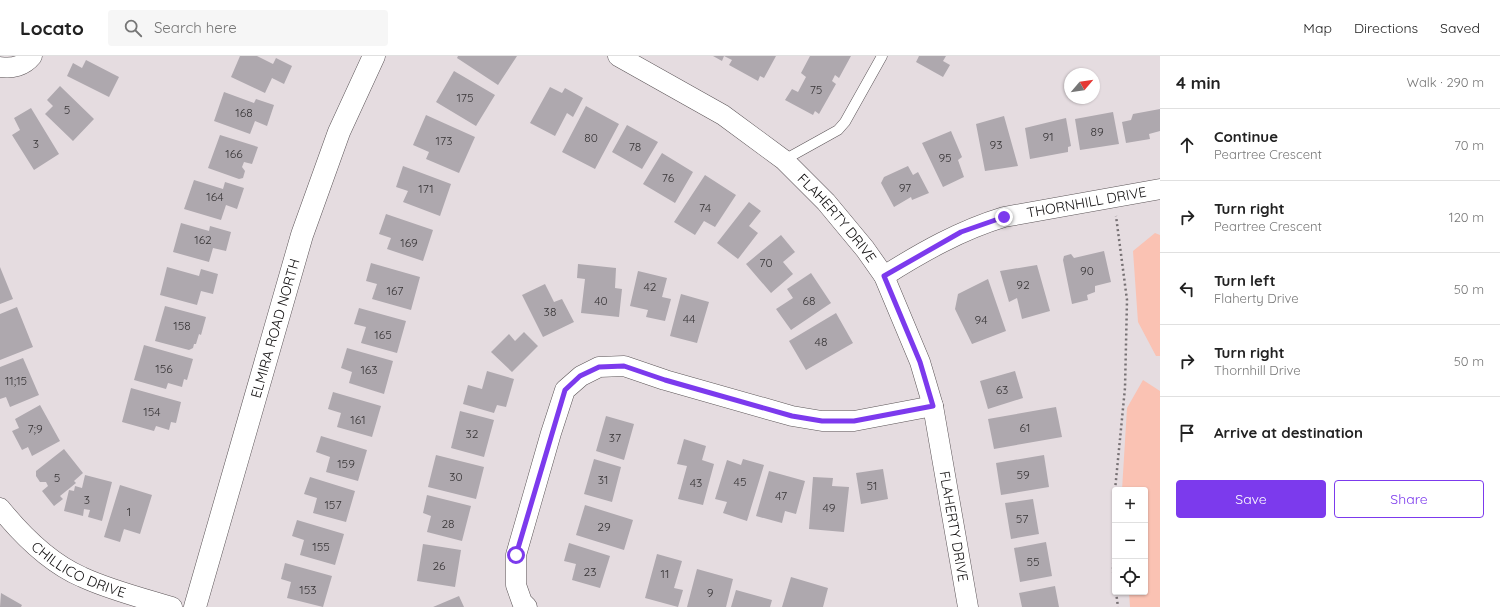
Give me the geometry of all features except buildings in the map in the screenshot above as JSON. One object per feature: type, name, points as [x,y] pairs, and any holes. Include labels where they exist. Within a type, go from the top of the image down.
[{"type":"main road","name":"ELMIRA ROAD NORTH","points":[[195,607],[302,235],[339,132],[374,56]]},
{"type":"street","points":[[0,67],[9,69],[27,62],[32,56]]},
{"type":"street","name":"FLAHERTY DRIVE","points":[[618,56],[723,115],[784,160],[830,207],[865,249],[884,276],[920,362],[933,406],[968,607]]},
{"type":"street","name":"THORNHILL DRIVE","points":[[884,276],[961,232],[1004,217],[1113,196],[1160,189]]},
{"type":"street","points":[[527,607],[522,602],[516,585],[516,555],[565,390],[587,373],[599,367],[624,366],[665,380],[792,416],[822,421],[854,421],[933,406]]},
{"type":"street","name":"CHILLICO DRIVE","points":[[0,508],[17,528],[46,554],[81,577],[172,607]]},
{"type":"lane","points":[[784,160],[838,130],[845,122],[882,56]]},
{"type":"path","points":[[1113,196],[1127,300],[1125,388],[1115,487]]},
{"type":"path","points":[[1113,559],[1114,523]]},
{"type":"path","points":[[1116,595],[1118,607]]},
{"type":"shaded area","points":[[1155,233],[1160,235],[1160,356],[1156,356],[1138,322],[1133,251]]},
{"type":"shaded area","points":[[1143,380],[1160,391],[1160,607],[1130,607],[1129,595],[1148,595],[1148,487],[1122,487],[1127,408]]},
{"type":"route","points":[[516,555],[551,432],[565,390],[580,376],[599,367],[624,366],[665,380],[792,416],[822,421],[854,421],[933,406],[920,362],[884,276],[906,262],[961,232],[1004,217]]}]
